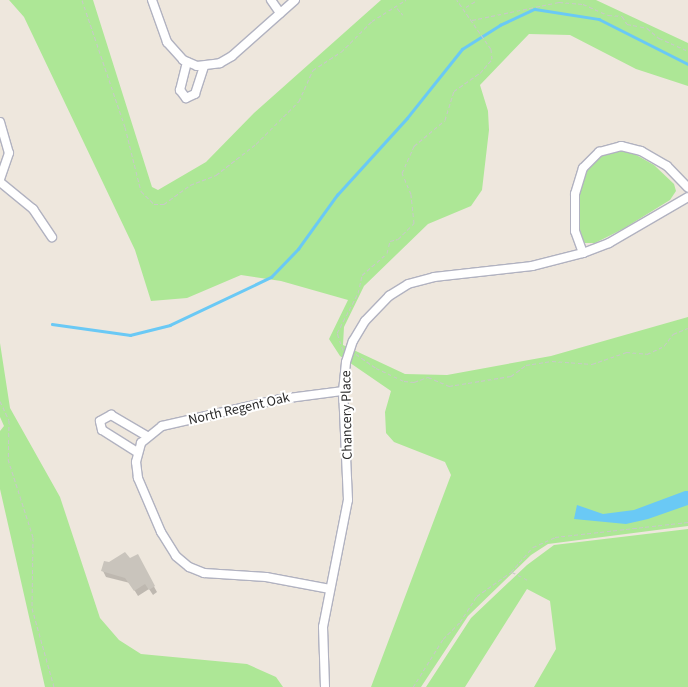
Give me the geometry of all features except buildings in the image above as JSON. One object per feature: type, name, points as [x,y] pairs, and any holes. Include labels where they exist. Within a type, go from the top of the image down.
[{"type":"street","points":[[152,0],[167,42],[187,62],[204,66],[232,56],[295,0]]},
{"type":"street","points":[[271,0],[280,13]]},
{"type":"street","points":[[187,62],[180,90],[186,98],[195,94],[204,66]]},
{"type":"street","points":[[0,122],[9,153],[0,180],[33,209],[52,237]]},
{"type":"street","points":[[583,253],[575,231],[575,194],[584,168],[599,152],[621,146],[642,150],[667,166],[688,188]]},
{"type":"street","name":"Chancery Place","points":[[325,687],[323,627],[348,500],[343,391],[348,352],[358,330],[372,312],[398,289],[420,279],[532,266],[583,253],[608,243],[688,197]]},
{"type":"street","name":"North Regent Oak","points":[[137,452],[147,436],[162,426],[246,406],[343,391]]},
{"type":"street","points":[[147,436],[111,415],[100,421],[102,430],[137,452],[138,478],[161,532],[176,556],[189,567],[204,573],[281,579],[330,589]]},
{"type":"path","points":[[82,0],[125,128],[141,191],[154,204],[164,204],[190,185],[216,175],[256,144],[298,101],[313,70],[341,52],[372,22],[406,0]]},
{"type":"path","points":[[457,0],[465,8],[486,43]]},
{"type":"path","points":[[465,8],[477,0]]},
{"type":"path","points":[[472,20],[559,2],[583,4],[608,15],[622,16],[628,24],[647,28],[659,38],[688,51]]},
{"type":"path","points":[[397,7],[403,14]]},
{"type":"path","points":[[0,401],[9,420],[8,459],[33,537],[32,608],[54,687]]},
{"type":"path","points":[[413,687],[443,639],[460,622],[477,596],[511,572],[533,547],[556,537],[688,522]]},
{"type":"path","points":[[511,572],[528,580]]},
{"type":"green space","points":[[9,0],[93,0],[152,187],[158,190],[206,162],[254,113],[381,0],[596,0],[688,43],[688,86],[636,69],[570,35],[529,34],[480,85],[488,111],[489,130],[482,190],[471,206],[428,224],[364,286],[344,327],[343,345],[405,374],[447,375],[551,356],[688,317],[688,526],[548,544],[531,555],[468,616],[421,687],[371,687],[451,475],[445,462],[394,442],[386,433],[385,412],[391,391],[340,356],[329,339],[348,300],[281,281],[241,275],[187,298],[151,301],[135,250],[24,17]]},
{"type":"green space","points":[[618,150],[631,152],[654,165],[674,184],[676,191],[670,200],[623,229],[595,243],[584,243],[578,223],[577,204],[585,173],[599,156]]},
{"type":"green space","points":[[0,343],[10,408],[60,497],[100,618],[119,640],[141,654],[247,664],[276,677],[283,687],[45,687],[0,489],[0,431],[4,426],[0,417]]},
{"type":"green space","points":[[688,529],[688,687],[534,687],[556,649],[550,601],[527,589],[465,687],[426,687],[471,618],[527,565],[554,545]]},
{"type":"water","points":[[688,491],[688,505],[648,519],[626,524],[574,519],[577,505],[603,514],[634,510]]},
{"type":"waterway","points":[[52,324],[130,335],[170,325],[271,277],[298,249],[337,195],[407,118],[462,49],[500,25],[535,9],[599,19],[688,64]]}]
